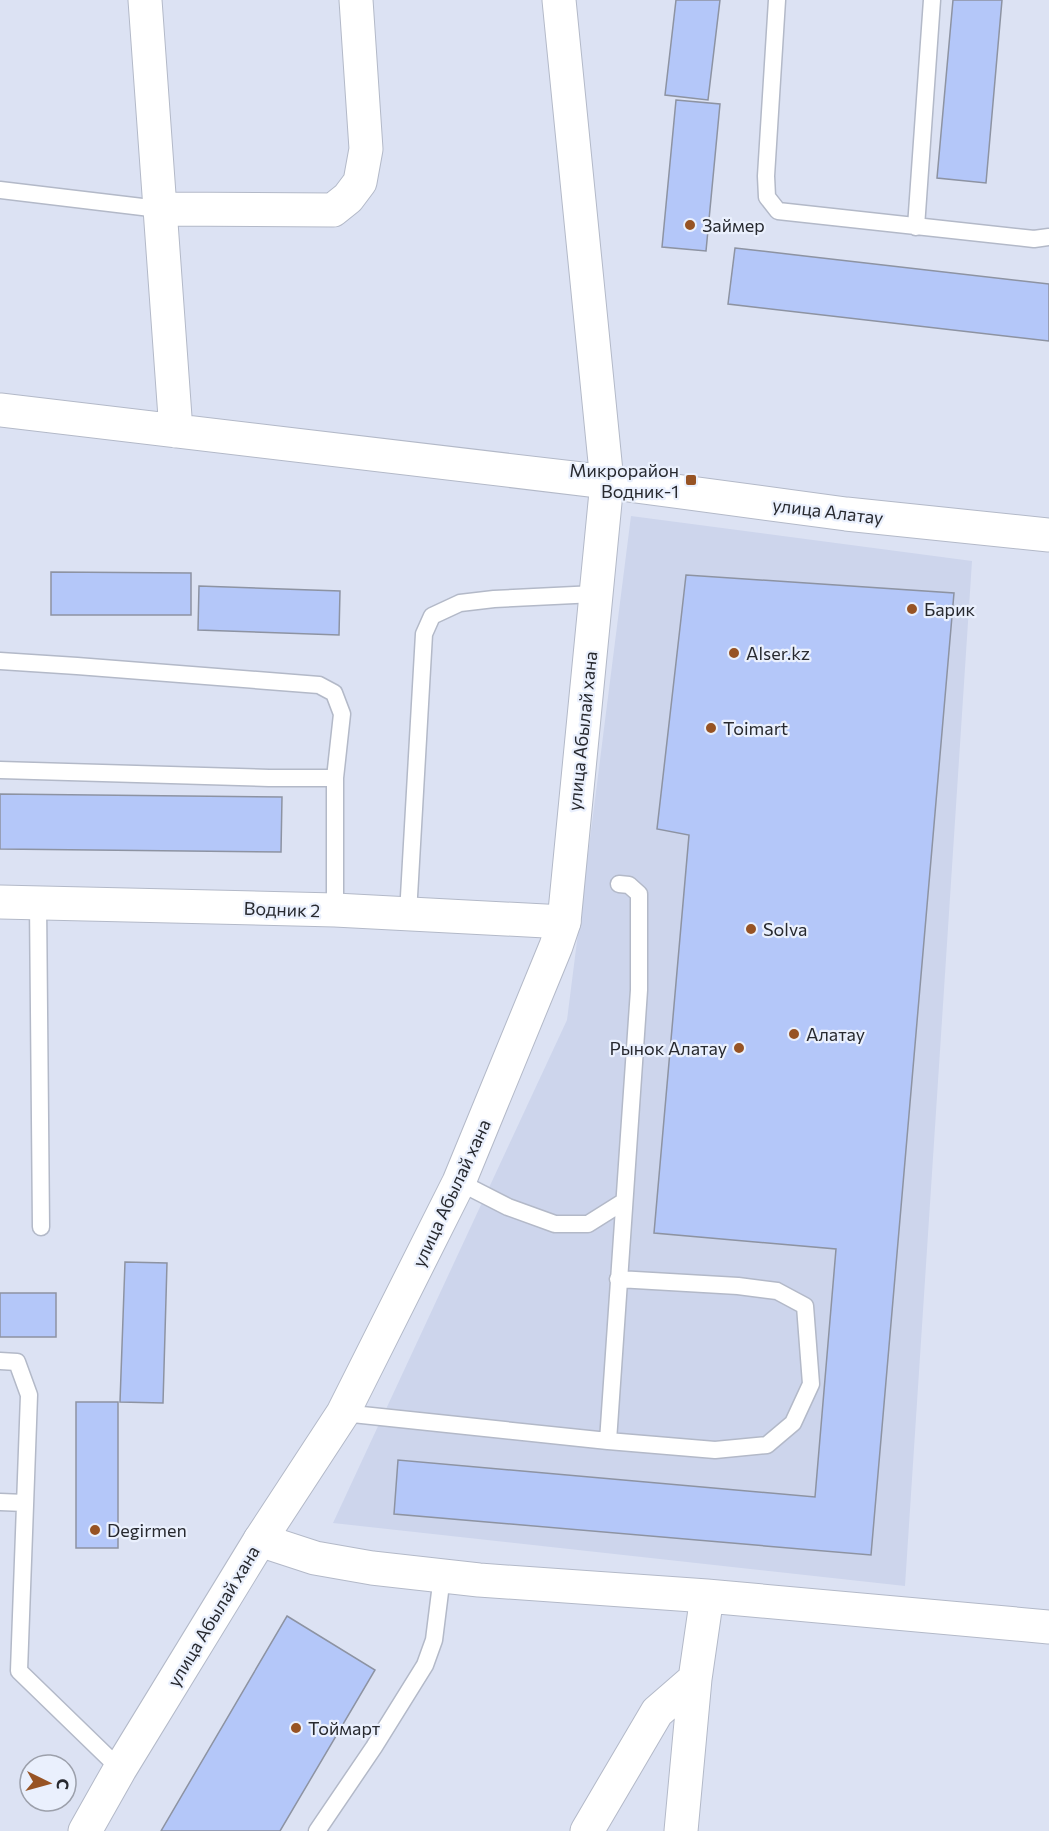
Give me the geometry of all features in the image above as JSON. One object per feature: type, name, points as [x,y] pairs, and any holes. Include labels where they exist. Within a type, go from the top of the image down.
[{"type":"street","points":[[145,0],[176,431]]},
{"type":"street","points":[[159,209],[333,210],[348,198],[360,182],[366,149],[356,0]]},
{"type":"street","name":"улица Абылай хана","points":[[85,1831],[120,1769],[260,1540],[343,1413],[459,1182],[564,922],[607,482],[560,0]]},
{"type":"street","name":"улица Алатау","points":[[0,410],[607,482],[846,514],[1049,535]]},
{"type":"street","name":"Водник 2","points":[[0,902],[335,910],[564,922]]},
{"type":"street","points":[[260,1540],[315,1558],[372,1568],[442,1576],[707,1596],[1049,1628]]},
{"type":"street","points":[[681,1831],[695,1679],[707,1596]]},
{"type":"street","points":[[587,1831],[657,1712],[695,1679]]},
{"type":"lane","points":[[777,0],[766,176],[767,197],[778,211],[1034,239],[1049,237]]},
{"type":"lane","points":[[916,226],[932,0]]},
{"type":"lane","points":[[0,190],[159,209]]},
{"type":"lane","points":[[408,914],[424,634],[432,616],[460,603],[596,594]]},
{"type":"lane","points":[[0,661],[319,685],[334,693],[342,714],[335,778],[335,910]]},
{"type":"lane","points":[[0,770],[335,778]]},
{"type":"lane","points":[[608,1441],[639,990],[639,894],[629,885],[619,884]]},
{"type":"lane","points":[[38,902],[41,1227]]},
{"type":"lane","points":[[459,1182],[507,1207],[555,1224],[588,1224],[623,1202]]},
{"type":"lane","points":[[343,1413],[715,1450],[767,1445],[793,1423],[811,1384],[805,1306],[777,1291],[738,1286],[618,1279]]},
{"type":"lane","points":[[0,1361],[17,1362],[29,1395],[19,1671],[120,1769]]},
{"type":"lane","points":[[0,1502],[25,1503]]},
{"type":"lane","points":[[317,1831],[374,1747],[425,1665],[434,1640],[442,1576]]},
{"type":"shaded area","name":"Алатау","points":[[631,516],[972,561],[905,1586],[333,1523],[567,1020]]},
{"type":"building","points":[[676,0],[720,0],[708,100],[665,95]]},
{"type":"building","points":[[953,0],[1002,0],[986,183],[937,178]]},
{"type":"building","points":[[676,100],[720,104],[706,251],[662,247]]},
{"type":"building","points":[[735,248],[1049,284],[1049,341],[728,304]]},
{"type":"building","points":[[51,572],[191,573],[191,615],[51,615]]},
{"type":"building","name":"Алатау","points":[[686,575],[954,593],[871,1555],[394,1514],[398,1460],[815,1497],[836,1249],[654,1233],[689,835],[657,829]]},
{"type":"building","points":[[199,586],[340,591],[339,635],[198,630]]},
{"type":"building","points":[[0,794],[282,797],[281,852],[0,849]]},
{"type":"building","points":[[125,1262],[167,1263],[163,1403],[120,1402]]},
{"type":"building","points":[[0,1293],[56,1293],[56,1337],[0,1337]]},
{"type":"building","points":[[76,1402],[118,1402],[118,1548],[76,1548]]},
{"type":"building","points":[[287,1616],[375,1670],[280,1831],[161,1831]]},
{"type":"place","name":"Займер","points":[[690,225]]},
{"type":"place","name":"Микрорайон Водник-1","points":[[691,480]]},
{"type":"place","name":"Барик","points":[[912,609]]},
{"type":"place","name":"Alser.kz","points":[[734,653]]},
{"type":"place","name":"Toimart","points":[[711,728]]},
{"type":"place","name":"Solva","points":[[751,929]]},
{"type":"place","name":"Алатау","points":[[794,1034]]},
{"type":"place","name":"Рынок Алатау","points":[[739,1048]]},
{"type":"place","name":"Degirmen","points":[[95,1530]]},
{"type":"place","name":"Тоймарт","points":[[296,1728]]}]
